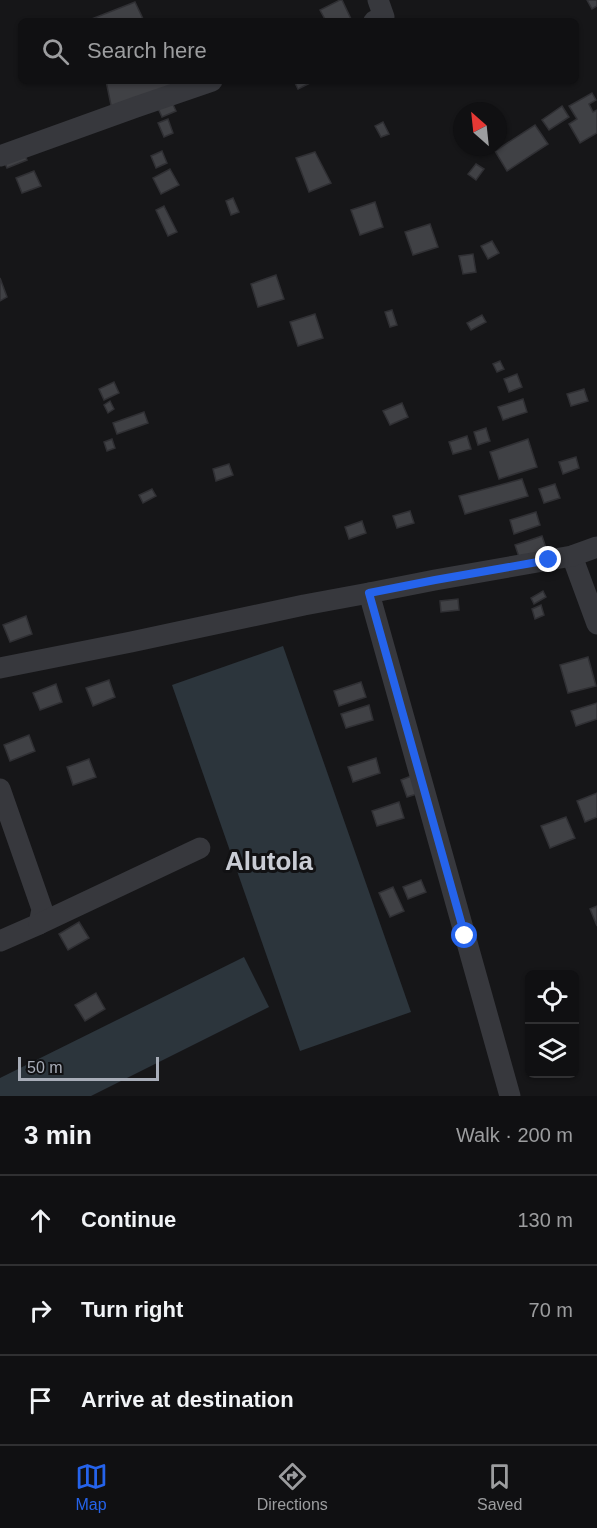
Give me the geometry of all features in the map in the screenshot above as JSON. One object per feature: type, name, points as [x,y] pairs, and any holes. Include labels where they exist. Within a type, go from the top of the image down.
[{"type":"street","points":[[378,0],[384,17],[382,18]]},
{"type":"street","points":[[0,156],[203,84]]},
{"type":"street","points":[[0,668],[304,605],[572,556],[597,547]]},
{"type":"street","points":[[572,556],[597,624]]},
{"type":"street","points":[[369,593],[510,1096]]},
{"type":"street","points":[[0,789],[42,909],[39,924]]},
{"type":"street","points":[[0,942],[200,848]]},
{"type":"shaded area","points":[[283,646],[411,1012],[300,1051],[172,685]]},
{"type":"shaded area","points":[[244,957],[269,1007],[91,1096],[0,1096],[0,1078]]},
{"type":"building","points":[[342,0],[351,18],[324,18],[320,10]]},
{"type":"building","points":[[587,0],[597,0],[597,6],[592,9]]},
{"type":"building","points":[[135,2],[143,18],[94,18]]},
{"type":"building","points":[[107,84],[171,84],[172,88],[112,110]]},
{"type":"building","points":[[296,84],[308,84],[298,89]]},
{"type":"building","points":[[592,93],[596,100],[589,104],[593,112],[597,110],[597,133],[580,143],[569,124],[577,119],[569,106]]},
{"type":"building","points":[[171,100],[176,111],[162,117],[157,106]]},
{"type":"building","points":[[562,106],[569,117],[549,130],[542,120]]},
{"type":"building","points":[[168,119],[173,133],[164,137],[158,123]]},
{"type":"building","points":[[383,122],[389,134],[381,137],[375,126]]},
{"type":"building","points":[[535,125],[548,144],[507,171],[498,156],[507,156],[507,143]]},
{"type":"building","points":[[162,151],[167,163],[156,168],[151,156]]},
{"type":"building","points":[[315,152],[331,183],[309,192],[296,158]]},
{"type":"building","points":[[24,153],[27,160],[7,168],[4,161]]},
{"type":"building","points":[[476,164],[484,169],[476,180],[468,174]]},
{"type":"building","points":[[170,169],[179,185],[161,194],[153,178]]},
{"type":"building","points":[[34,171],[41,186],[22,193],[16,178]]},
{"type":"building","points":[[233,198],[239,212],[231,215],[226,201]]},
{"type":"building","points":[[375,202],[383,227],[360,235],[351,210]]},
{"type":"building","points":[[164,206],[177,232],[168,236],[156,210]]},
{"type":"building","points":[[430,224],[438,247],[413,255],[405,232]]},
{"type":"building","points":[[492,241],[499,253],[488,259],[481,246]]},
{"type":"building","points":[[473,254],[476,272],[463,274],[459,256]]},
{"type":"building","points":[[276,275],[284,299],[258,307],[251,284]]},
{"type":"building","points":[[0,278],[7,297],[0,301]]},
{"type":"building","points":[[392,310],[397,325],[390,327],[385,312]]},
{"type":"building","points":[[315,314],[323,338],[298,346],[290,322]]},
{"type":"building","points":[[482,315],[486,322],[471,330],[467,323]]},
{"type":"building","points":[[500,361],[504,369],[497,372],[493,364]]},
{"type":"building","points":[[517,374],[522,387],[509,392],[504,379]]},
{"type":"building","points":[[114,382],[119,393],[104,400],[99,389]]},
{"type":"building","points":[[584,389],[588,401],[571,406],[567,394]]},
{"type":"building","points":[[523,399],[527,412],[503,420],[498,407]]},
{"type":"building","points":[[110,401],[114,409],[108,413],[104,405]]},
{"type":"building","points":[[402,403],[408,417],[390,425],[383,411]]},
{"type":"building","points":[[144,412],[148,423],[117,434],[113,423]]},
{"type":"building","points":[[486,428],[490,441],[478,445],[474,432]]},
{"type":"building","points":[[467,436],[471,449],[453,454],[449,442]]},
{"type":"building","points":[[112,439],[115,448],[107,451],[104,442]]},
{"type":"building","points":[[528,439],[537,467],[499,479],[490,452]]},
{"type":"building","points":[[576,457],[579,468],[563,474],[559,462]]},
{"type":"building","points":[[229,464],[233,475],[216,481],[213,469]]},
{"type":"building","points":[[522,479],[528,496],[465,514],[459,496]]},
{"type":"building","points":[[555,484],[560,498],[544,503],[539,489]]},
{"type":"building","points":[[152,489],[156,496],[143,503],[139,495]]},
{"type":"building","points":[[410,511],[414,523],[397,528],[393,516]]},
{"type":"building","points":[[536,512],[540,525],[514,534],[510,520]]},
{"type":"building","points":[[362,521],[366,533],[349,539],[345,527]]},
{"type":"building","points":[[542,536],[547,551],[520,560],[515,545]]},
{"type":"building","points":[[543,591],[546,597],[534,604],[531,598]]},
{"type":"building","points":[[458,599],[459,610],[441,612],[440,601]]},
{"type":"building","points":[[541,605],[544,615],[535,619],[532,609]]},
{"type":"building","points":[[26,616],[32,634],[10,642],[3,625]]},
{"type":"building","points":[[588,657],[596,686],[568,693],[560,665]]},
{"type":"building","points":[[109,680],[115,697],[93,706],[86,688]]},
{"type":"building","points":[[361,682],[366,697],[339,706],[334,691]]},
{"type":"building","points":[[56,684],[62,702],[40,710],[33,693]]},
{"type":"building","points":[[597,703],[597,719],[576,726],[571,711]]},
{"type":"building","points":[[369,705],[373,720],[346,728],[341,714]]},
{"type":"building","points":[[29,735],[35,751],[10,761],[4,745]]},
{"type":"building","points":[[376,758],[380,773],[353,782],[348,767]]},
{"type":"building","points":[[89,759],[96,777],[73,785],[67,767]]},
{"type":"building","points":[[414,775],[420,793],[407,797],[401,780]]},
{"type":"building","points":[[597,793],[597,817],[585,822],[577,801]]},
{"type":"building","points":[[399,802],[404,818],[377,826],[372,811]]},
{"type":"building","points":[[566,817],[575,838],[550,848],[541,826]]},
{"type":"building","points":[[421,880],[426,892],[408,899],[403,887]]},
{"type":"building","points":[[393,887],[404,911],[390,917],[379,893]]},
{"type":"building","points":[[597,906],[597,926],[590,909]]},
{"type":"building","points":[[79,922],[89,938],[68,950],[59,934]]},
{"type":"building","points":[[96,993],[105,1009],[85,1021],[75,1005]]},
{"type":"district","name":"Alutola","points":[[269,861]]},
{"type":"route","points":[[465,936],[369,593],[549,560]]}]
